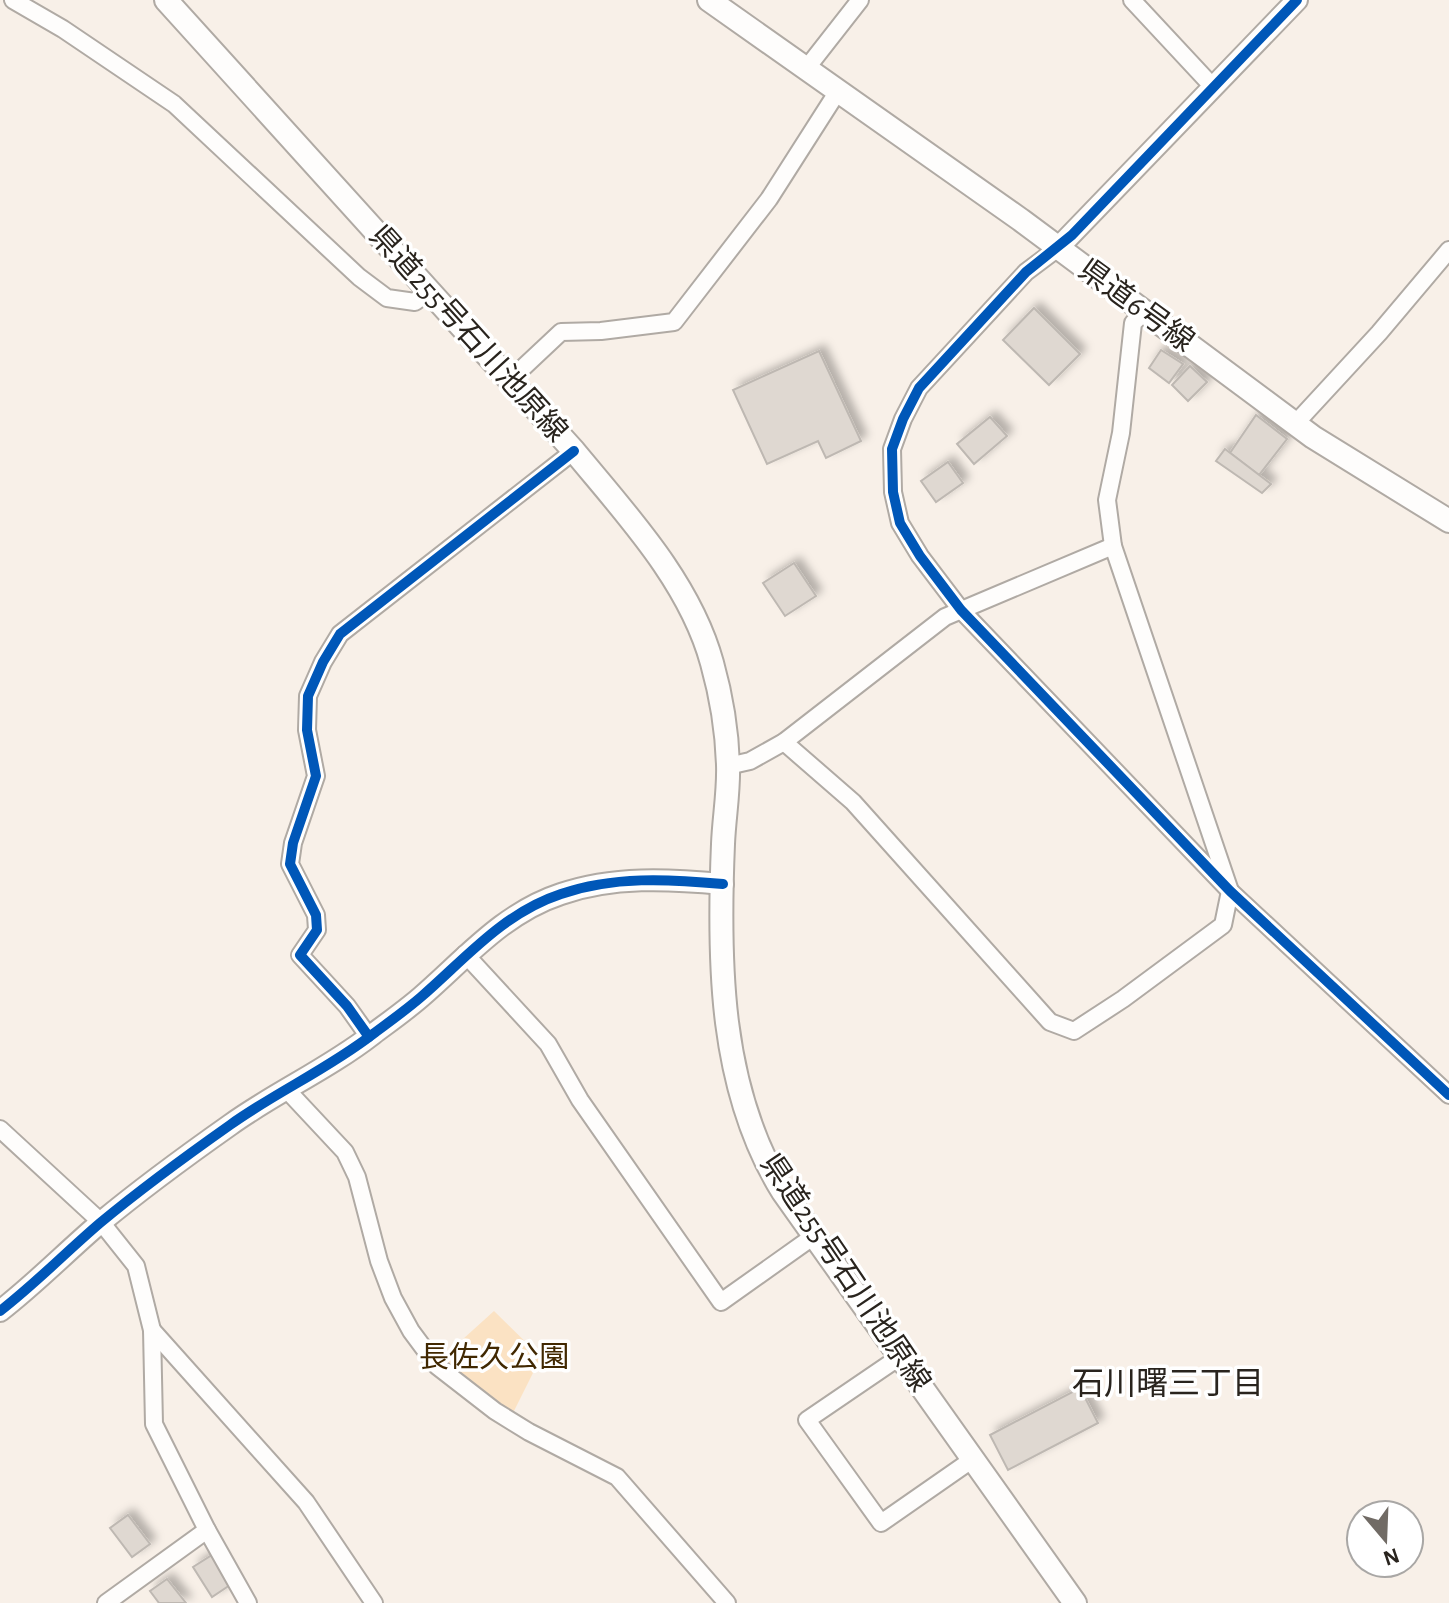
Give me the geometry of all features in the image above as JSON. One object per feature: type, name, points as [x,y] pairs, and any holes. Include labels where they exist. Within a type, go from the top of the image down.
[{"type":"main road","name":"県道255号石川池原線","points":[[166,0],[574,451],[635,525],[674,581],[700,627],[719,692],[728,766],[721,920],[725,1019],[741,1090],[767,1167],[1075,1603]]},
{"type":"main road","name":"県道6号線","points":[[709,0],[1058,248],[1295,424],[1449,521]]},
{"type":"street","points":[[13,0],[63,29],[174,104],[359,277],[387,298],[415,302],[429,291]]},
{"type":"street","points":[[806,69],[860,0]]},
{"type":"street","points":[[1297,0],[1058,248],[1026,272],[919,388],[892,449],[893,492],[900,523],[920,556],[961,610],[1230,891],[1448,1092]]},
{"type":"street","points":[[1136,2],[1214,88]]},
{"type":"street","points":[[511,379],[561,332],[601,331],[674,322],[769,199],[838,91]]},
{"type":"street","points":[[1295,424],[1379,333],[1449,250]]},
{"type":"street","points":[[784,742],[853,802],[1050,1022],[1074,1031],[1223,925],[1230,891],[1113,546],[1107,500],[1121,433],[1133,323],[1144,312]]},
{"type":"street","points":[[369,1037],[347,1006],[300,955],[317,930],[316,915],[290,864],[293,843],[316,776],[307,730],[308,696],[340,634],[574,451]]},
{"type":"street","points":[[728,766],[750,761],[784,742],[945,617],[1113,546]]},
{"type":"street","points":[[0,1311],[101,1222],[233,1123],[337,1061],[421,997],[499,926],[558,895],[584,887],[613,882],[675,880],[723,884]]},
{"type":"street","points":[[465,954],[548,1044],[580,1100],[721,1302],[814,1236]]},
{"type":"street","points":[[287,1090],[345,1152],[357,1177],[379,1261],[393,1298],[411,1331],[437,1366],[495,1411],[529,1432],[617,1477],[727,1603]]},
{"type":"street","points":[[0,1129],[101,1222],[136,1266],[152,1330],[154,1424],[248,1603]]},
{"type":"street","points":[[152,1330],[306,1502],[374,1603]]},
{"type":"street","points":[[901,1356],[807,1420],[881,1523],[973,1459]]},
{"type":"street","points":[[106,1603],[207,1530]]},
{"type":"green space","name":"長佐久公園","points":[[494,1311],[545,1361],[534,1371],[513,1413],[442,1358]]},
{"type":"building","points":[[1034,308],[1080,354],[1049,385],[1003,340]]},
{"type":"building","points":[[1161,350],[1183,364],[1169,383],[1149,368]]},
{"type":"building","points":[[819,351],[861,441],[826,458],[818,441],[767,464],[733,390]]},
{"type":"building","points":[[1190,366],[1207,382],[1188,401],[1172,385]]},
{"type":"building","points":[[1256,415],[1287,439],[1259,475],[1230,453]]},
{"type":"building","points":[[990,417],[1007,436],[974,464],[957,444]]},
{"type":"building","points":[[1225,449],[1271,484],[1262,493],[1216,461]]},
{"type":"building","points":[[948,462],[963,483],[936,502],[921,481]]},
{"type":"building","points":[[794,563],[816,596],[785,616],[763,583]]},
{"type":"building","points":[[1080,1388],[1098,1423],[1008,1470],[990,1435]]},
{"type":"building","points":[[128,1515],[150,1544],[132,1557],[110,1528]]},
{"type":"building","points":[[212,1555],[230,1585],[212,1597],[193,1567]]},
{"type":"building","points":[[167,1579],[186,1603],[159,1603],[150,1591]]},
{"type":"cycle path","points":[[1297,0],[1072,235],[1026,272],[919,388],[892,449],[893,492],[900,523],[920,556],[961,610],[1230,891],[1449,1095]]},
{"type":"cycle path","points":[[369,1037],[347,1006],[300,955],[317,930],[316,915],[290,864],[293,843],[316,776],[307,730],[308,696],[340,634],[574,451]]},
{"type":"cycle path","points":[[0,1311],[148,1185],[248,1113],[356,1047],[415,1002],[486,938],[521,913],[561,894],[601,884],[662,880],[723,884]]},
{"type":"district","name":"石川曙三丁目","points":[[1168,1384]]}]
